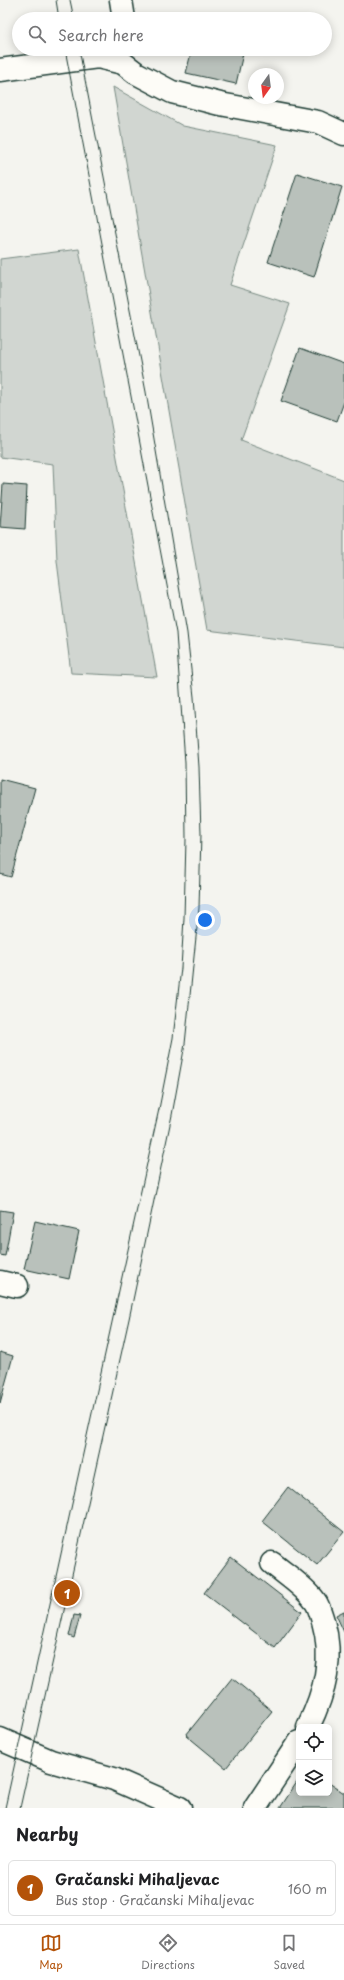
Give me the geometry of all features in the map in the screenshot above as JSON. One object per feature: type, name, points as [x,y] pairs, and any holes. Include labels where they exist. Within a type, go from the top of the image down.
[{"type":"street","points":[[121,0],[123,12]]},
{"type":"street","points":[[0,70],[98,57],[124,56],[136,73],[172,92],[220,104],[318,122],[344,134]]},
{"type":"street","points":[[272,1563],[301,1586],[316,1602],[327,1637],[329,1658],[325,1679],[318,1704],[309,1724]]},
{"type":"street","points":[[0,1738],[51,1761],[114,1779],[180,1808]]},
{"type":"street","points":[[255,1808],[296,1746]]},
{"type":"shaded area","points":[[113,87],[183,126],[277,145],[230,285],[290,304],[241,440],[344,480],[344,647],[207,630]]},
{"type":"shaded area","points":[[79,249],[157,677],[71,673],[57,561],[53,464],[0,457],[0,259]]},
{"type":"building","points":[[190,56],[242,56],[236,84],[186,73]]},
{"type":"building","points":[[297,173],[342,187],[314,277],[268,262]]},
{"type":"building","points":[[300,348],[344,364],[344,402],[337,421],[281,401]]},
{"type":"building","points":[[3,484],[27,486],[25,529],[0,527]]},
{"type":"building","points":[[0,779],[35,788],[11,877],[0,874]]},
{"type":"building","points":[[0,1210],[13,1212],[5,1256],[0,1255]]},
{"type":"building","points":[[35,1221],[79,1231],[69,1279],[24,1269]]},
{"type":"building","points":[[0,1352],[13,1356],[0,1403]]},
{"type":"building","points":[[288,1487],[344,1532],[317,1565],[262,1521]]},
{"type":"building","points":[[231,1557],[302,1612],[275,1648],[204,1593]]},
{"type":"building","points":[[344,1611],[344,1632],[336,1615]]},
{"type":"building","points":[[74,1615],[80,1616],[74,1638],[69,1636]]},
{"type":"building","points":[[232,1678],[272,1711],[226,1768],[186,1735]]},
{"type":"building","points":[[296,1784],[296,1796],[332,1796],[332,1785],[344,1793],[344,1808],[280,1808]]},
{"type":"tram line","points":[[56,0],[58,12]]},
{"type":"tram line","points":[[70,0],[73,12]]},
{"type":"tram line","points":[[5,1808],[159,1109],[173,1038],[181,968],[184,918],[186,839],[185,763],[176,633],[66,56]]},
{"type":"tram line","points":[[20,1808],[129,1319],[172,1115],[185,1044],[199,908],[201,834],[199,767],[194,697],[187,633],[146,392],[80,56]]},
{"type":"place","name":"Gračanski Mihaljevac","points":[[67,1593]]}]
